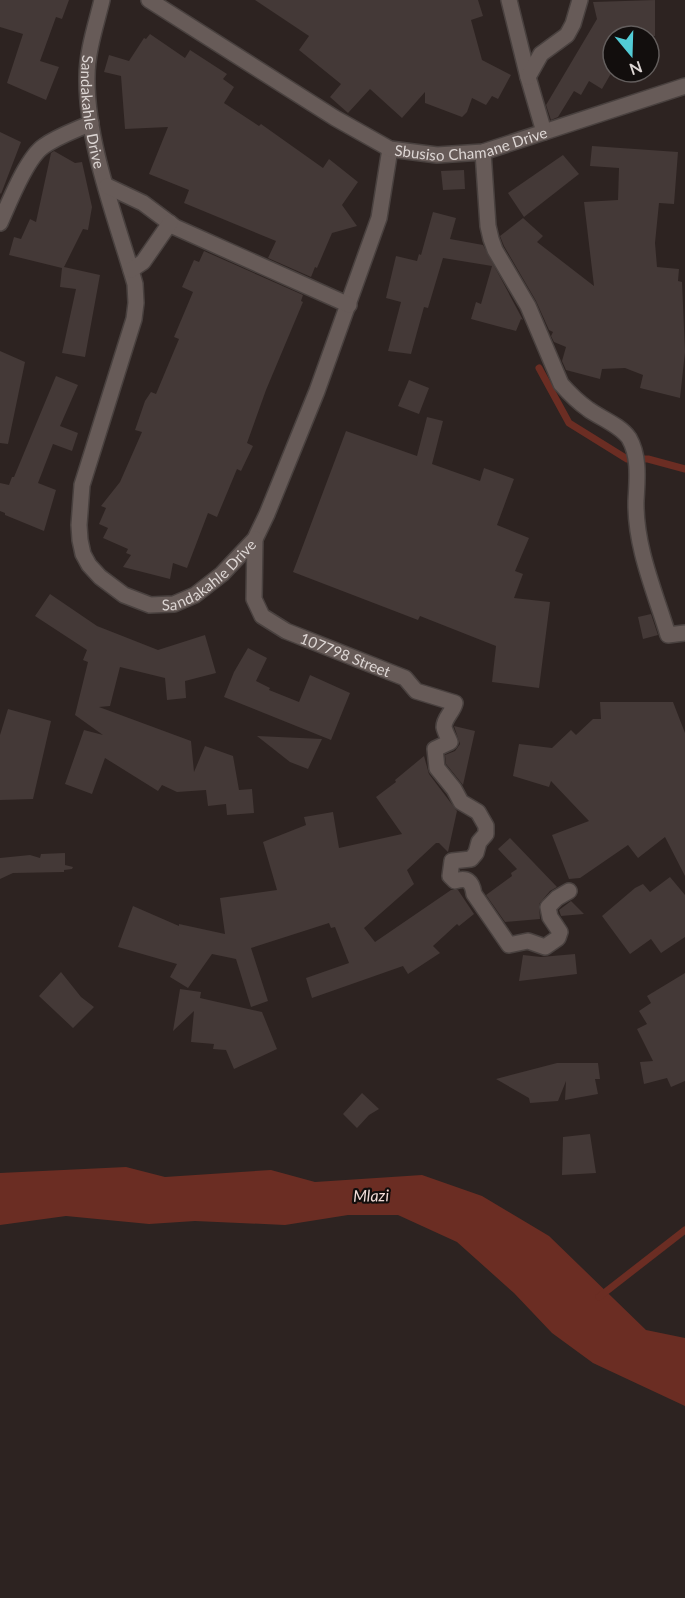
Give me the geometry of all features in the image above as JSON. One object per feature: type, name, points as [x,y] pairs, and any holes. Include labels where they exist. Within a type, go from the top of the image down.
[{"type":"street","name":"Sandakahle Drive","points":[[102,0],[89,53],[87,76],[91,123],[96,151],[135,284],[136,303],[134,319],[82,485],[79,525],[83,554],[89,565],[124,596],[150,605],[174,604],[195,595],[222,574],[255,539],[267,514],[349,305],[379,218],[390,148]]},
{"type":"street","name":"Sbusiso Chamane Drive","points":[[149,0],[335,118],[390,148],[437,155],[483,152],[685,87]]},
{"type":"street","points":[[509,0],[544,132]]},
{"type":"street","points":[[528,77],[542,54],[567,35],[580,0]]},
{"type":"street","points":[[0,223],[22,177],[38,151],[91,123]]},
{"type":"street","points":[[483,152],[488,226],[495,250],[528,306],[561,384],[586,408],[627,435],[631,442],[636,457],[637,524],[642,551],[668,635],[685,633]]},
{"type":"street","points":[[107,186],[143,202],[170,223],[349,305]]},
{"type":"street","points":[[131,270],[143,261],[170,223]]},
{"type":"street","name":"107798 Street","points":[[255,539],[254,599],[262,616],[286,631],[405,678],[416,691],[455,703],[446,719],[444,730],[450,742],[435,749],[437,768],[450,783],[461,802],[478,812],[486,826],[486,834],[479,842],[476,853],[471,859],[452,861],[450,876],[455,881],[468,880],[473,884],[474,894],[509,945],[528,941],[545,947],[558,938],[560,932],[550,917],[548,907],[569,891]]},
{"type":"water","name":"Mlazi","points":[[126,1167],[165,1177],[271,1170],[315,1182],[422,1175],[482,1196],[549,1236],[646,1330],[685,1338],[685,1406],[593,1363],[552,1333],[514,1293],[457,1242],[398,1215],[348,1215],[285,1225],[195,1221],[149,1224],[66,1216],[0,1225],[0,1173]]},
{"type":"building","points":[[0,0],[69,0],[62,19],[56,17],[40,61],[59,67],[46,100],[7,83],[23,34],[0,27]]},
{"type":"building","points":[[255,0],[478,0],[483,16],[471,20],[482,60],[511,75],[498,99],[492,96],[486,105],[472,98],[467,112],[462,117],[425,103],[425,92],[402,118],[370,89],[348,113],[330,97],[341,84],[299,50],[309,36]]},
{"type":"building","points":[[655,0],[655,24],[601,24],[601,84],[605,84],[602,89],[589,81],[581,95],[574,91],[558,117],[551,120],[546,105],[597,19],[593,2]]},
{"type":"building","points":[[150,34],[185,58],[190,50],[227,74],[223,79],[234,87],[224,103],[259,126],[261,124],[323,168],[329,159],[358,182],[342,205],[357,226],[332,233],[311,277],[268,258],[276,241],[184,203],[189,190],[149,174],[168,127],[125,129],[121,76],[104,72],[109,55],[129,61],[144,38],[146,39]]},
{"type":"building","points":[[0,132],[21,142],[1,194],[0,193]]},
{"type":"building","points":[[592,146],[678,152],[674,204],[659,203],[655,243],[657,267],[679,269],[678,281],[682,282],[685,352],[680,398],[640,388],[643,375],[625,368],[602,369],[600,379],[566,370],[562,361],[566,347],[554,342],[551,336],[553,332],[549,330],[536,301],[500,236],[523,218],[543,236],[537,242],[594,286],[584,202],[618,200],[619,168],[590,166]]},
{"type":"building","points":[[54,151],[75,163],[82,162],[92,207],[88,230],[83,229],[64,267],[100,275],[85,357],[62,353],[76,289],[60,287],[62,268],[9,255],[14,237],[21,239],[30,219],[36,222],[51,153]]},
{"type":"building","points":[[563,155],[579,174],[524,217],[508,193]]},
{"type":"building","points":[[464,170],[465,189],[443,190],[441,171]]},
{"type":"building","points":[[433,212],[456,218],[450,239],[483,245],[523,320],[521,319],[516,331],[471,319],[476,302],[481,304],[492,266],[443,258],[428,308],[424,307],[411,354],[388,351],[401,302],[386,298],[396,256],[417,261],[419,254],[421,255]]},
{"type":"building","points":[[204,251],[303,295],[301,301],[303,302],[266,390],[247,443],[253,446],[241,471],[237,469],[217,517],[208,513],[187,568],[173,563],[170,579],[123,567],[131,555],[126,553],[128,549],[103,538],[108,528],[99,524],[106,508],[101,506],[120,482],[142,432],[135,430],[145,401],[151,392],[156,394],[179,339],[174,337],[193,292],[182,287],[194,260],[199,262]]},
{"type":"building","points":[[0,351],[25,362],[8,444],[0,443]]},
{"type":"building","points":[[56,376],[78,385],[60,426],[78,433],[72,451],[53,444],[38,483],[56,490],[44,531],[0,511],[0,483],[9,485],[14,477]]},
{"type":"building","points":[[409,380],[429,388],[419,414],[398,406]]},
{"type":"building","points":[[427,417],[443,421],[432,464],[480,481],[484,468],[514,479],[497,525],[529,538],[515,571],[523,574],[514,598],[550,602],[539,688],[492,682],[496,646],[420,616],[418,620],[293,572],[346,431],[417,456]]},
{"type":"building","points":[[50,594],[97,626],[158,650],[205,635],[216,673],[185,681],[186,698],[167,700],[165,678],[120,667],[110,706],[99,707],[191,741],[194,772],[205,746],[233,756],[239,790],[252,789],[254,813],[227,815],[226,804],[208,806],[206,790],[177,792],[162,785],[158,791],[105,758],[92,794],[65,784],[84,730],[103,735],[75,715],[88,662],[83,660],[87,650],[35,616]]},
{"type":"building","points":[[651,614],[658,635],[643,639],[638,617]]},
{"type":"building","points":[[248,648],[267,658],[256,681],[270,688],[269,690],[299,702],[310,675],[350,693],[331,740],[224,697],[234,672]]},
{"type":"building","points":[[600,702],[673,702],[685,733],[685,876],[665,837],[638,858],[628,845],[580,878],[569,879],[552,835],[589,821],[551,781],[549,787],[513,776],[519,744],[552,748],[571,730],[576,735],[593,719],[601,719]]},
{"type":"building","points":[[8,709],[51,721],[33,799],[0,800],[0,735]]},
{"type":"building","points":[[454,726],[475,731],[463,785],[446,764],[445,755],[455,751],[460,744]]},
{"type":"building","points":[[257,736],[322,739],[308,769],[290,762]]},
{"type":"building","points":[[424,756],[429,774],[457,811],[448,852],[436,843],[407,870],[414,884],[364,928],[375,942],[451,890],[458,890],[474,914],[459,926],[457,924],[433,946],[440,953],[408,974],[403,966],[312,998],[306,978],[349,963],[335,927],[331,928],[329,923],[251,948],[268,1001],[251,1007],[236,959],[212,954],[188,988],[170,977],[177,964],[118,947],[133,906],[179,926],[179,924],[225,934],[220,898],[277,890],[263,842],[306,825],[304,817],[333,812],[339,848],[402,834],[376,797]]},
{"type":"building","points":[[510,838],[557,887],[550,891],[539,904],[540,919],[505,922],[486,895],[512,876],[511,873],[517,869],[498,849]]},
{"type":"building","points":[[65,853],[65,865],[73,867],[72,869],[64,870],[64,872],[13,873],[0,879],[0,858],[30,855],[40,858],[41,854]]},
{"type":"building","points":[[670,877],[685,895],[685,937],[661,953],[651,939],[630,954],[602,916],[635,888],[643,884],[650,892]]},
{"type":"building","points":[[571,901],[584,914],[561,916],[559,910]]},
{"type":"building","points":[[575,954],[577,974],[519,981],[523,955],[541,957]]},
{"type":"building","points":[[61,972],[81,997],[94,1007],[73,1028],[39,996]]},
{"type":"building","points":[[685,973],[685,1081],[671,1087],[667,1078],[644,1084],[640,1062],[653,1061],[637,1029],[647,1024],[639,1011],[651,1003],[647,996]]},
{"type":"building","points":[[180,989],[201,992],[200,998],[262,1012],[277,1049],[234,1069],[226,1050],[213,1049],[214,1044],[191,1042],[194,1011],[173,1031]]},
{"type":"building","points":[[557,1063],[598,1063],[600,1079],[595,1079],[598,1094],[565,1100],[566,1081],[558,1101],[530,1103],[529,1098],[496,1079]]},
{"type":"building","points":[[362,1093],[379,1109],[369,1115],[357,1128],[343,1114]]},
{"type":"building","points":[[590,1134],[596,1173],[562,1175],[563,1137]]},
{"type":"waterway","points":[[539,368],[569,423],[627,459],[648,459],[685,469]]},
{"type":"waterway","points":[[599,1297],[685,1230]]}]
